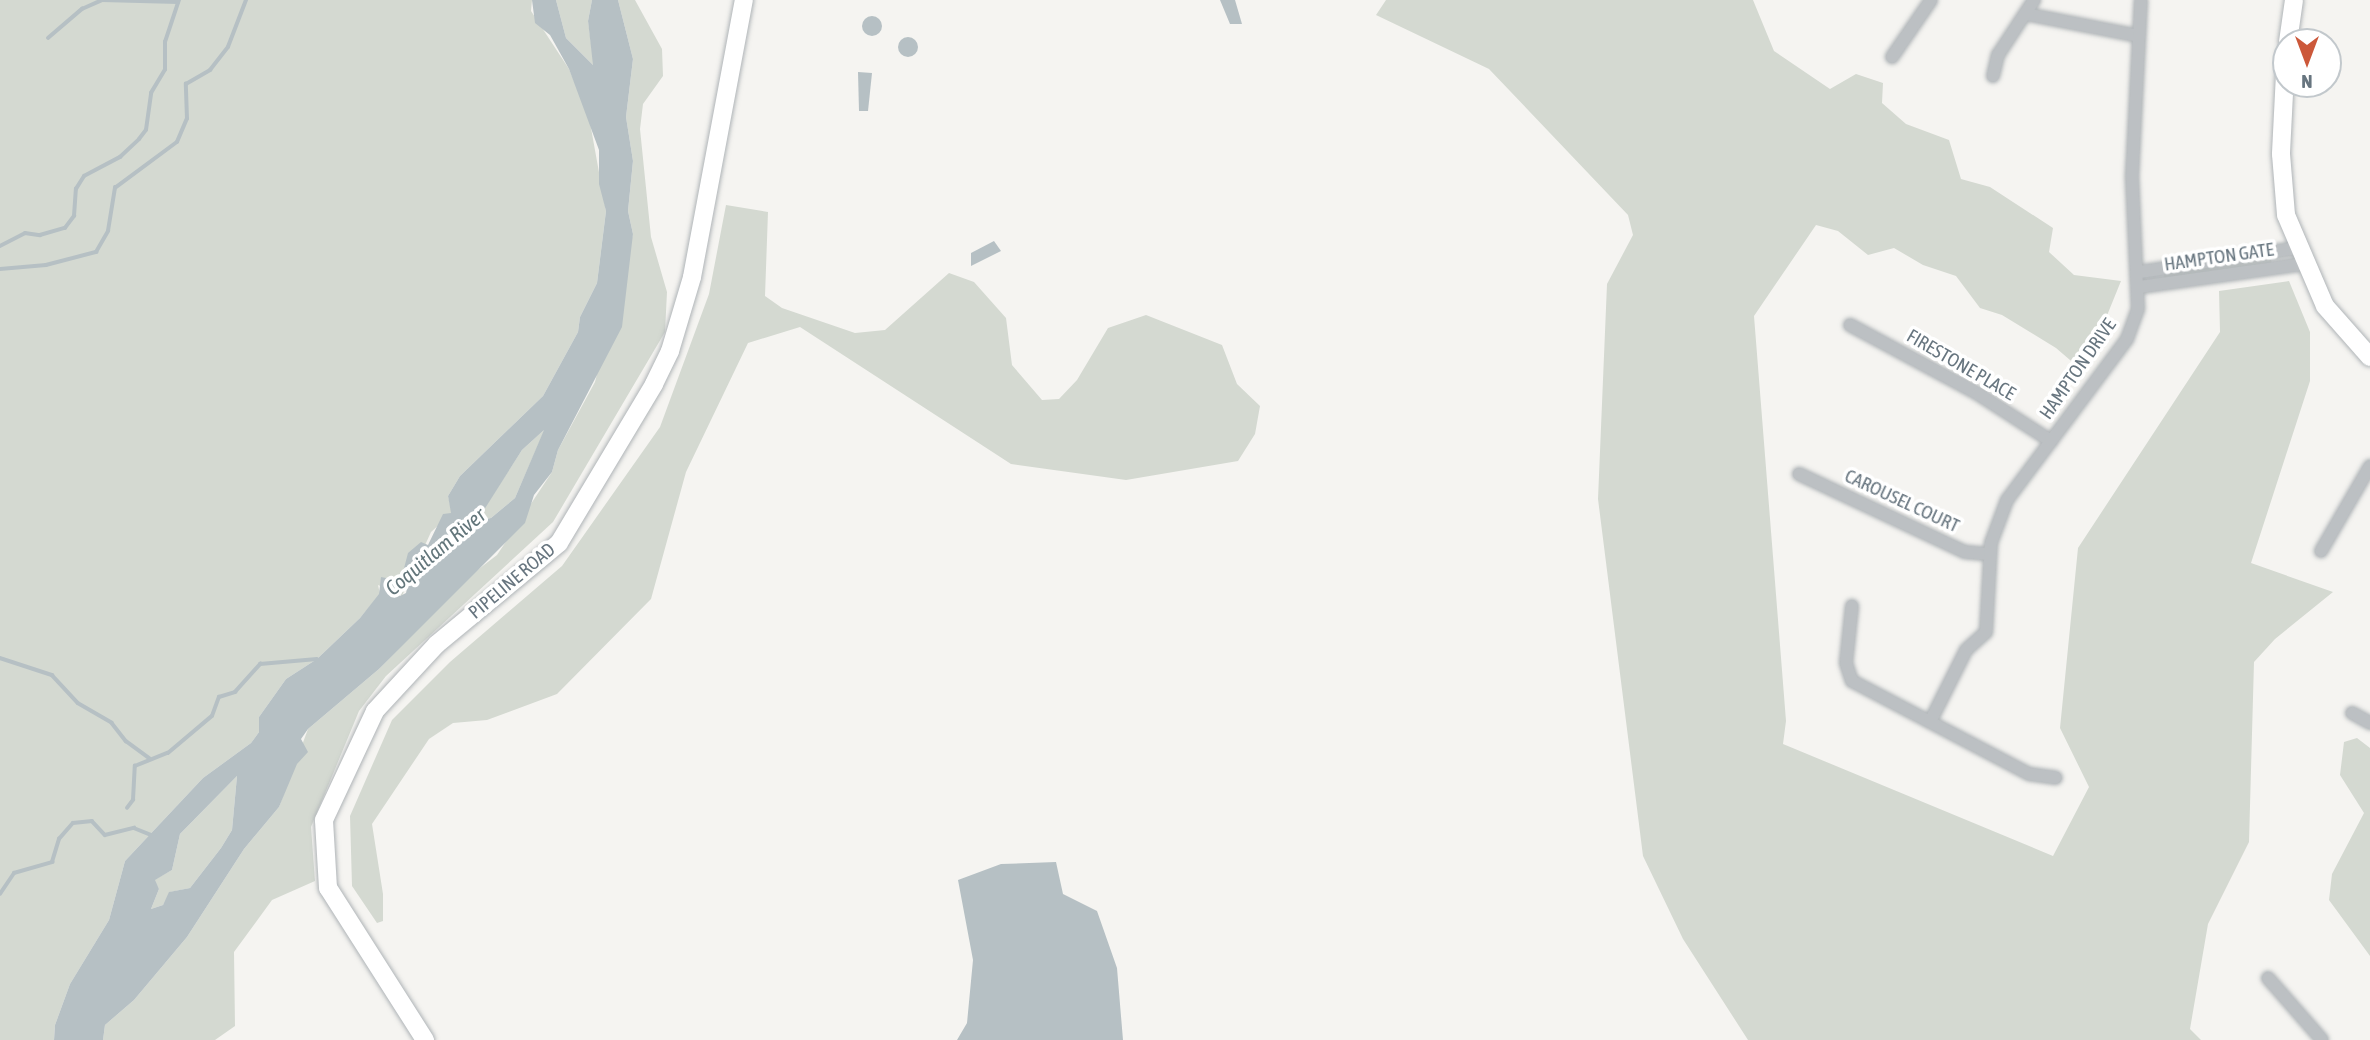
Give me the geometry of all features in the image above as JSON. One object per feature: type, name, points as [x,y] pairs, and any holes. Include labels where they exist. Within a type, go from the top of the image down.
[{"type":"street","name":"PIPELINE ROAD","points":[[425,1040],[328,888],[324,820],[375,711],[437,644],[559,543],[654,384],[670,351],[692,277],[744,0]]},
{"type":"street","points":[[1892,57],[1931,0]]},
{"type":"street","points":[[1993,76],[1997,55],[2034,0]]},
{"type":"street","name":"HAMPTON DRIVE","points":[[1930,722],[1966,650],[1986,632],[1990,554],[2007,500],[2127,339],[2138,309],[2140,272],[2132,176],[2141,0]]},
{"type":"street","points":[[2290,28],[2294,0]]},
{"type":"street","points":[[2026,14],[2139,36]]},
{"type":"street","points":[[2284,98],[2281,155],[2286,215],[2300,256],[2325,306],[2370,357]]},
{"type":"street","name":"HAMPTON GATE","points":[[2140,272],[2300,256]]},
{"type":"street","name":"HAMPTON GATE","points":[[2140,287],[2300,256]]},
{"type":"street","name":"FIRESTONE PLACE","points":[[1850,325],[1978,394],[2051,441]]},
{"type":"street","points":[[2321,551],[2370,466]]},
{"type":"street","name":"CAROUSEL COURT","points":[[1800,474],[1965,552],[1990,554]]},
{"type":"street","points":[[1852,606],[1846,663],[1852,681],[2029,774],[2056,778]]},
{"type":"street","points":[[2352,713],[2370,723]]},
{"type":"street","points":[[2268,978],[2322,1040]]},
{"type":"shaded area","points":[[0,0],[532,0],[531,11],[569,69],[589,117],[606,211],[597,283],[580,317],[578,332],[543,396],[460,476],[448,496],[452,513],[431,532],[402,596],[378,585],[380,594],[360,618],[317,659],[286,679],[259,717],[259,732],[251,743],[203,778],[125,861],[109,920],[70,984],[55,1025],[54,1040],[0,1040]]},
{"type":"shaded area","points":[[556,0],[592,0],[588,21],[594,66],[566,38]]},
{"type":"shaded area","points":[[618,0],[635,0],[662,49],[663,76],[643,104],[640,129],[651,237],[667,292],[665,332],[553,522],[386,676],[359,711],[311,827],[315,881],[272,900],[234,952],[235,1026],[215,1040],[103,1040],[105,1025],[134,1000],[187,937],[244,849],[279,807],[308,729],[379,669],[467,578],[497,555],[552,472],[558,450],[595,382],[633,234],[628,211],[633,161],[626,117],[633,59]]},
{"type":"shaded area","points":[[1386,0],[1753,0],[1774,51],[1830,89],[1856,74],[1883,83],[1882,103],[1906,124],[1949,140],[1961,179],[1990,187],[2053,228],[2049,252],[2074,275],[2121,281],[2084,372],[2056,348],[2002,315],[1980,308],[1956,276],[1923,265],[1894,248],[1868,255],[1838,231],[1816,225],[1754,316],[1786,721],[1783,744],[2053,856],[2089,787],[2060,728],[2078,548],[2220,332],[2219,291],[2289,281],[2310,332],[2310,381],[2251,563],[2333,592],[2275,639],[2254,662],[2249,842],[2208,924],[2190,1029],[2201,1040],[1748,1040],[1683,939],[1643,856],[1598,499],[1607,284],[1633,235],[1628,215],[1489,69],[1376,15]]},
{"type":"shaded area","points":[[726,205],[768,212],[765,296],[782,308],[855,333],[885,330],[949,273],[974,282],[1006,318],[1012,365],[1042,400],[1059,399],[1077,380],[1108,328],[1146,315],[1222,345],[1237,384],[1260,406],[1255,434],[1238,461],[1126,480],[1011,464],[800,327],[748,343],[686,472],[651,599],[557,694],[487,720],[453,723],[429,739],[372,824],[383,894],[383,921],[377,923],[352,886],[350,816],[392,720],[450,662],[562,566],[660,427],[709,294]]},
{"type":"shaded area","points":[[2271,259],[2272,267],[2164,282],[2164,274]]},
{"type":"shaded area","points":[[545,429],[515,498],[491,518],[476,521],[522,450]]},
{"type":"shaded area","points":[[2357,738],[2370,748],[2370,956],[2329,900],[2332,874],[2364,813],[2340,775],[2344,742]]},
{"type":"shaded area","points":[[237,776],[232,830],[221,848],[190,888],[170,892],[163,905],[151,909],[159,889],[154,880],[172,870],[180,834]]},
{"type":"water","name":"Coquitlam River","points":[[532,0],[556,0],[566,38],[593,65],[588,21],[592,0],[618,0],[633,59],[626,117],[633,161],[628,211],[633,234],[622,327],[558,450],[552,472],[534,495],[525,523],[379,669],[308,729],[301,739],[308,752],[297,764],[279,807],[244,849],[187,937],[134,1000],[105,1025],[103,1040],[54,1040],[55,1025],[70,984],[109,920],[125,861],[203,778],[251,743],[259,732],[259,717],[286,679],[317,659],[360,618],[379,594],[381,577],[396,580],[400,596],[406,593],[408,584],[403,572],[408,553],[421,542],[428,545],[443,514],[451,513],[448,496],[460,476],[543,396],[578,332],[580,317],[597,283],[606,211],[599,184],[599,150],[569,69],[550,35],[535,23]],"holes":[[[544,430],[515,498],[491,518],[477,521],[522,450]],[[237,776],[232,830],[221,848],[190,888],[169,892],[163,905],[151,909],[159,889],[155,880],[172,870],[180,834]]]},
{"type":"water","points":[[1220,0],[1235,0],[1242,24],[1230,24]]},
{"type":"water","points":[[872,16],[879,19],[882,26],[879,33],[872,36],[865,33],[862,26],[865,19]]},
{"type":"water","points":[[908,37],[915,40],[918,47],[915,54],[908,57],[901,54],[898,47],[901,40]]},
{"type":"water","points":[[858,72],[872,73],[868,111],[859,111]]},
{"type":"water","points":[[994,241],[1001,251],[971,266],[971,253]]},
{"type":"water","points":[[1056,862],[1063,894],[1097,911],[1117,968],[1123,1040],[957,1040],[967,1023],[973,960],[958,880],[1001,864]]},
{"type":"waterway","points":[[48,38],[82,9],[102,0],[178,2]]},
{"type":"waterway","points":[[0,246],[25,233],[40,235],[65,228],[74,216],[76,189],[84,176],[120,157],[146,130],[151,93],[165,70],[165,42],[179,0]]},
{"type":"waterway","points":[[0,269],[46,265],[96,252],[108,231],[115,188],[177,142],[187,119],[186,84],[210,70],[228,47],[246,0]]},
{"type":"waterway","points":[[0,658],[52,675],[78,703],[112,723],[126,741],[149,758]]},
{"type":"waterway","points":[[127,808],[133,800],[135,766],[168,753],[212,716],[219,697],[235,692],[260,664],[317,659]]},
{"type":"waterway","points":[[0,894],[14,873],[52,862],[59,839],[73,823],[92,821],[105,835],[134,828],[154,836]]}]
